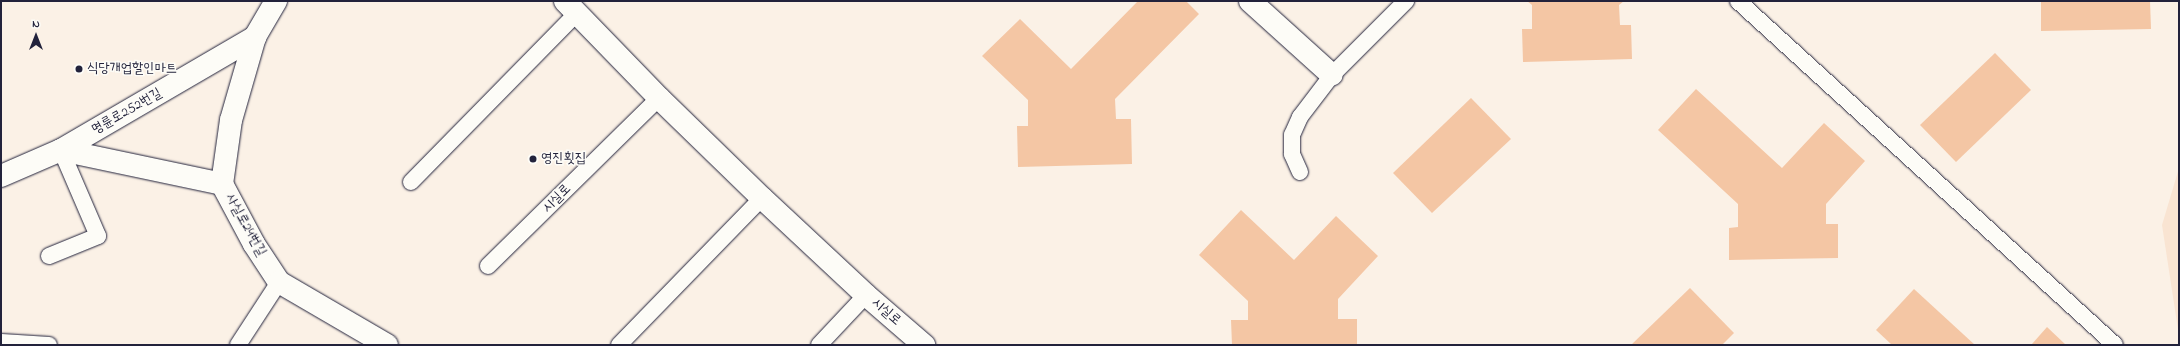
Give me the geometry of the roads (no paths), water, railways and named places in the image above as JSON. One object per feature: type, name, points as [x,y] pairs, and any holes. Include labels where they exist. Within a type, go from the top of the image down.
[{"type":"street","name":"사실로24번길","points":[[276,1],[255,37],[231,120],[222,184],[254,244],[279,282],[387,345]]},
{"type":"street","points":[[1250,1],[1332,76]]},
{"type":"street","name":"시실로","points":[[571,7],[659,98],[762,198],[866,295],[924,345]]},
{"type":"street","name":"명륜로252번길","points":[[1,176],[61,150],[255,37]]},
{"type":"street","points":[[61,150],[222,184]]},
{"type":"lane","points":[[1300,172],[1292,154],[1292,135],[1300,117],[1332,76],[1406,1]]},
{"type":"lane","points":[[1738,1],[2115,345]]},
{"type":"lane","name":"시실로","points":[[411,182],[571,7]]},
{"type":"lane","name":"시실로","points":[[488,266],[659,98]]},
{"type":"lane","points":[[49,256],[98,236],[61,150]]},
{"type":"lane","points":[[619,345],[762,198]]},
{"type":"lane","points":[[238,345],[279,282]]},
{"type":"lane","name":"시실로","points":[[819,345],[866,295]]},
{"type":"lane","points":[[1,342],[49,345]]},
{"type":"place","name":"식당개업할인마트","points":[[79,69]]},
{"type":"place","name":"영진횟집","points":[[533,159]]}]
